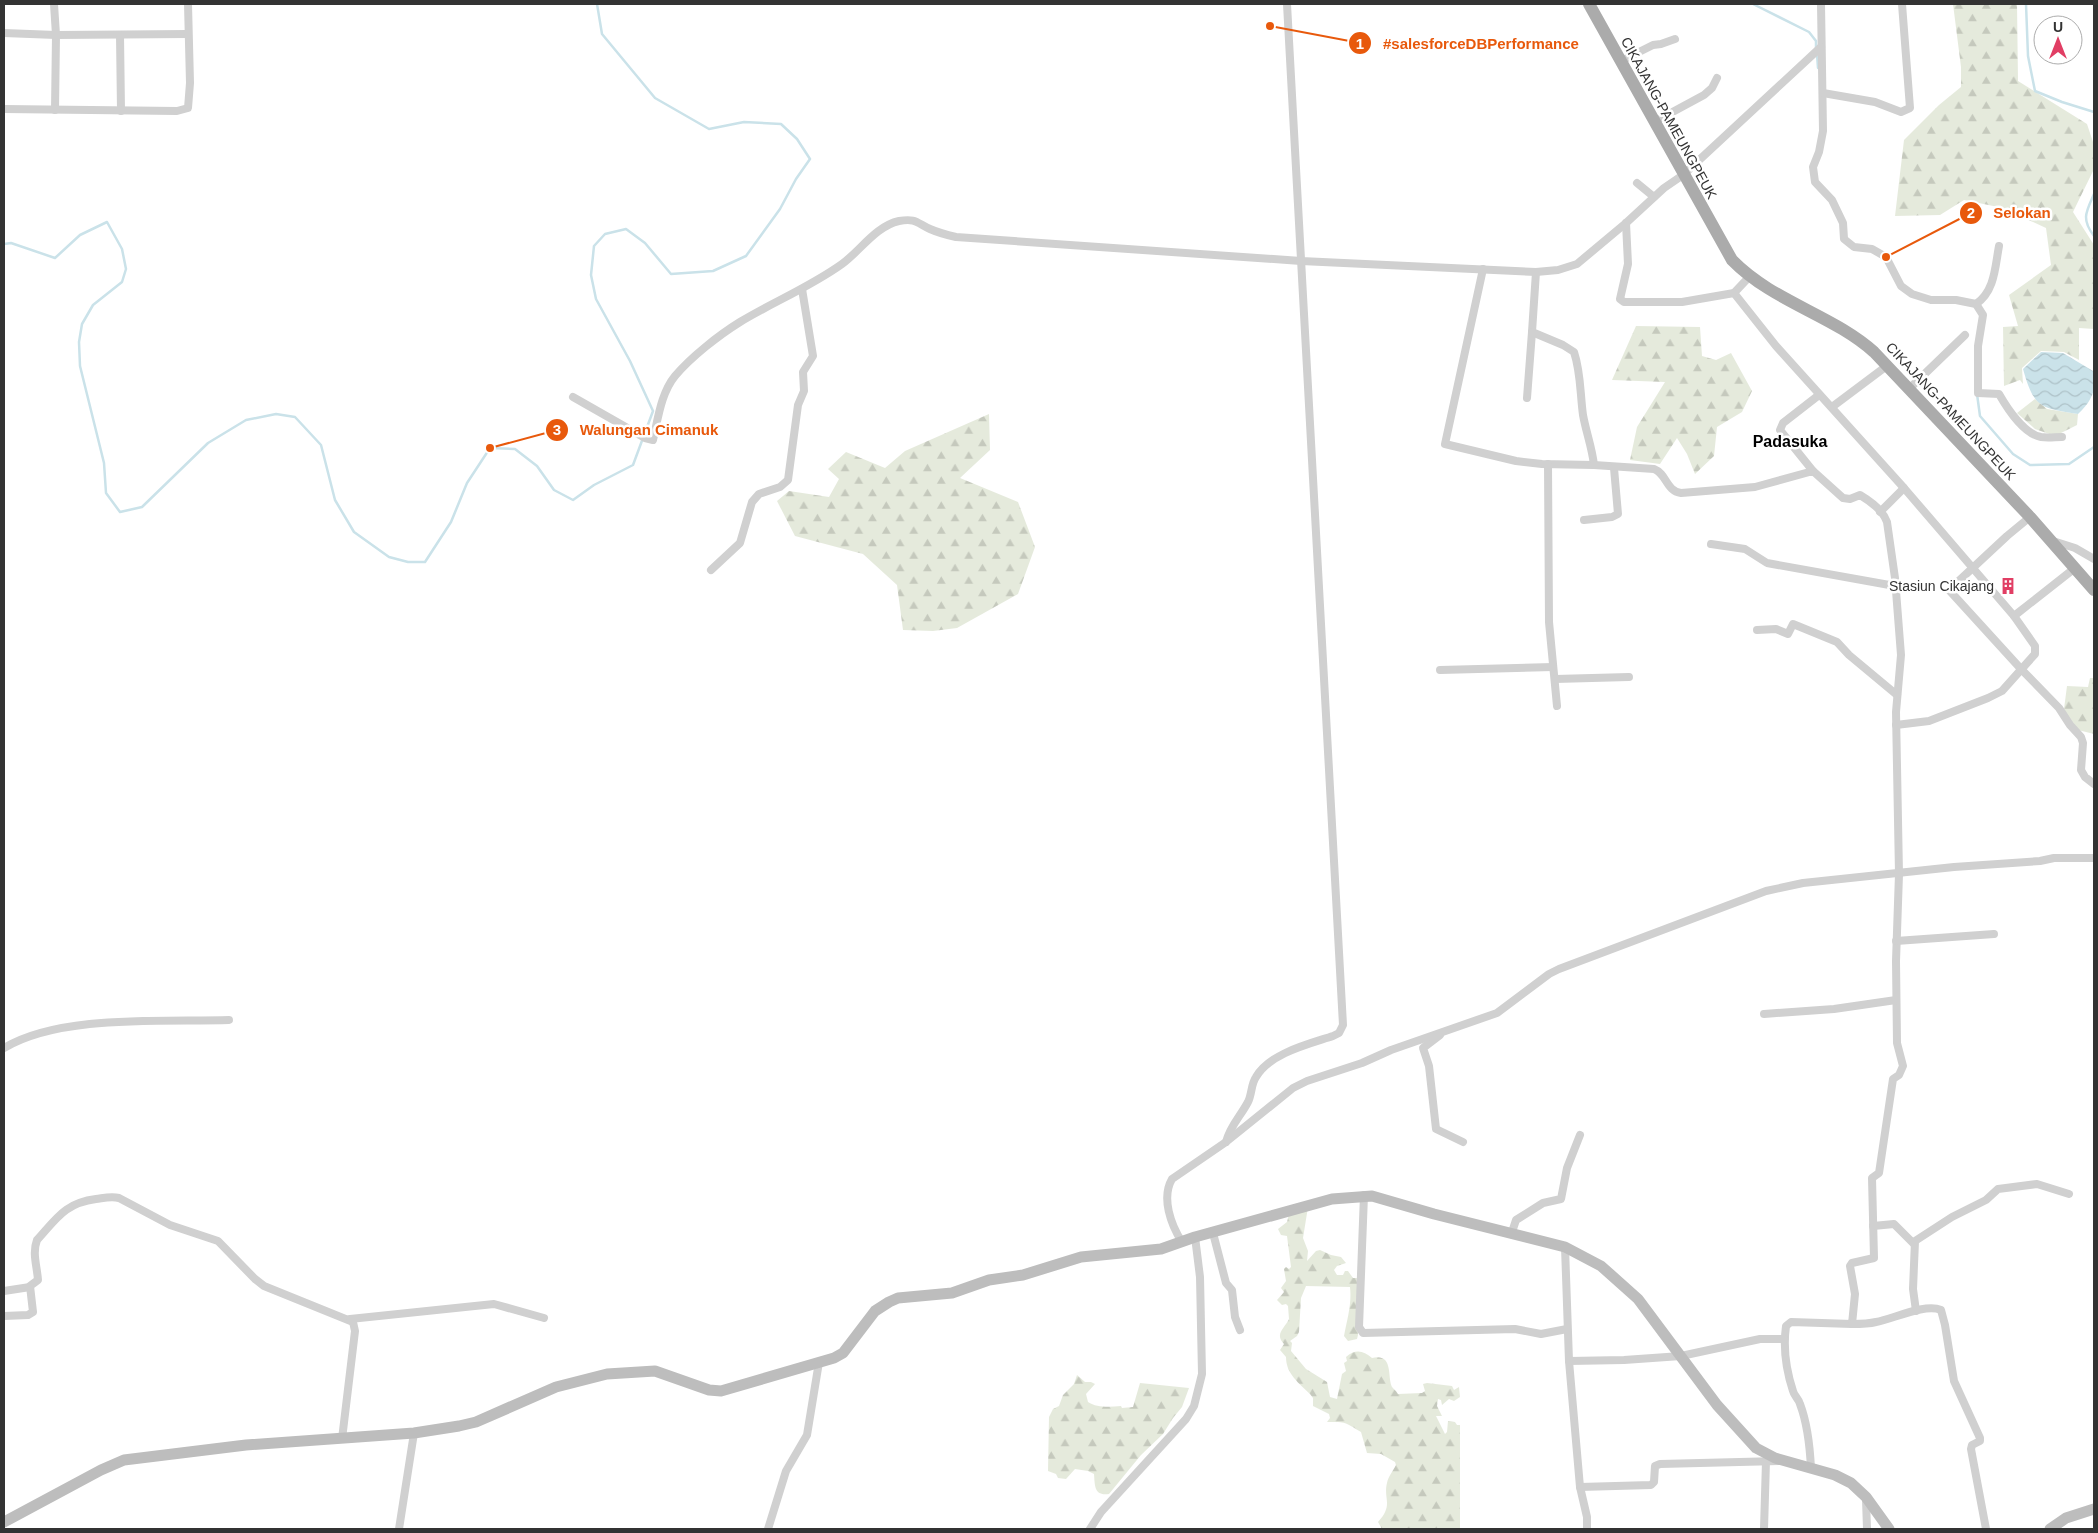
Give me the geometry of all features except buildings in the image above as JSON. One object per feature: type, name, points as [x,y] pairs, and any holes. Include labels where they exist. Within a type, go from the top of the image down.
[{"type":"main road","name":"CIKAJANG-PAMEUNGPEUK","points":[[1588,4],[1729,256],[1750,276],[1788,301],[1858,339],[1888,365],[2030,517],[2094,590]]},
{"type":"street","points":[[54,4],[56,36],[55,110]]},
{"type":"street","points":[[4,109],[177,112],[188,108],[190,83],[188,4]]},
{"type":"street","points":[[1226,1142],[1229,1130],[1252,1093],[1253,1081],[1264,1067],[1287,1052],[1339,1033],[1344,1025],[1287,4]]},
{"type":"street","points":[[1821,4],[1818,50],[1823,92],[1823,131],[1819,152],[1813,167],[1815,182],[1832,200],[1843,224],[1844,239],[1854,247],[1872,248],[1886,256],[1900,286],[1912,294],[1931,300],[1956,300],[1976,304],[1983,300],[1992,284],[1999,246]]},
{"type":"street","points":[[1823,92],[1875,102],[1902,112],[1910,108],[1902,4]]},
{"type":"street","points":[[4,34],[56,36],[188,34]]},
{"type":"street","points":[[120,34],[121,111]]},
{"type":"street","points":[[1621,61],[1654,45],[1675,39]]},
{"type":"street","points":[[573,397],[645,438],[653,440],[658,412],[674,377],[739,322],[802,289],[842,263],[883,228],[906,220],[920,222],[928,229],[956,237],[1301,261],[1536,272],[1558,270],[1577,264],[1626,224],[1654,197],[1683,175],[1818,50]]},
{"type":"street","points":[[1654,122],[1704,95],[1712,88],[1717,78]]},
{"type":"street","points":[[1637,184],[1654,197]]},
{"type":"street","points":[[1626,224],[1628,264],[1620,299],[1624,302],[1682,302],[1734,293],[1750,276]]},
{"type":"street","points":[[1483,269],[1446,444],[1516,461],[1658,470],[1671,489],[1681,493],[1755,487],[1813,471]]},
{"type":"street","points":[[1527,398],[1536,272]]},
{"type":"street","points":[[711,570],[740,543],[752,502],[759,494],[780,487],[788,480],[798,405],[804,392],[803,372],[813,356],[802,289]]},
{"type":"street","points":[[1734,293],[1819,395],[1832,407],[1904,488],[2014,616],[2036,650],[2035,654],[2002,691],[1929,721],[1896,725]]},
{"type":"street","points":[[1976,304],[1983,315],[1978,346],[1978,393],[1998,394],[2009,412],[2033,434],[2041,437],[2062,436]]},
{"type":"street","points":[[1532,332],[1563,345],[1574,352],[1580,379],[1585,425],[1592,446],[1594,465]]},
{"type":"street","points":[[1910,388],[1965,335]]},
{"type":"street","points":[[1832,407],[1888,365]]},
{"type":"street","points":[[1819,395],[1783,423],[1780,430],[1813,471],[1843,498],[1850,499],[1860,495],[1871,502],[1887,522],[1901,655],[1896,725],[1899,874],[1896,1000],[1897,1043],[1903,1066],[1899,1075],[1893,1080],[1879,1173],[1872,1178],[1874,1258],[1852,1263],[1850,1266],[1855,1294],[1852,1324]]},
{"type":"street","points":[[1548,464],[1549,613],[1557,706]]},
{"type":"street","points":[[1584,520],[1612,517],[1618,514],[1614,468]]},
{"type":"street","points":[[1880,512],[1904,488]]},
{"type":"street","points":[[2030,517],[1949,590],[1950,594],[2061,710],[2068,722],[2081,737],[2083,744],[2081,770],[2085,777],[2094,784]]},
{"type":"street","points":[[2051,540],[2076,548],[2094,559]]},
{"type":"street","points":[[1711,544],[1745,549],[1767,563],[1895,586]]},
{"type":"street","points":[[2014,616],[2075,568]]},
{"type":"street","points":[[1757,630],[1776,629],[1788,634],[1793,624],[1834,640],[1897,696]]},
{"type":"street","points":[[1440,670],[1553,667]]},
{"type":"street","points":[[1555,679],[1629,677]]},
{"type":"street","points":[[1182,1242],[1170,1218],[1167,1194],[1168,1185],[1172,1179],[1226,1142],[1293,1088],[1307,1081],[1362,1063],[1391,1050],[1497,1013],[1549,974],[1559,969],[1766,892],[1803,883],[1954,867],[2040,861],[2054,858],[2094,858]]},
{"type":"street","points":[[1896,941],[1994,934]]},
{"type":"street","points":[[1764,1014],[1834,1009],[1896,1000]]},
{"type":"street","points":[[4,1048],[16,1041],[38,1033],[80,1026],[156,1021],[229,1020]]},
{"type":"street","points":[[1445,1032],[1423,1048],[1430,1066],[1436,1129],[1463,1142]]},
{"type":"street","points":[[1512,1232],[1516,1220],[1543,1204],[1561,1199],[1567,1168],[1580,1135]]},
{"type":"street","points":[[1916,1311],[1912,1289],[1915,1241],[1952,1217],[1989,1197],[1998,1189],[2034,1184],[2070,1194]]},
{"type":"street","points":[[1364,1195],[1359,1327],[1363,1333],[1515,1329],[1541,1334],[1567,1329]]},
{"type":"street","points":[[4,1522],[101,1470],[124,1460],[246,1445],[414,1433],[476,1422],[556,1386],[598,1376],[655,1371],[709,1390],[721,1391],[834,1358],[843,1352],[875,1311],[894,1300],[908,1296],[952,1293],[989,1280],[1024,1275],[1081,1257],[1161,1249],[1195,1237],[1332,1199],[1364,1195],[1380,1197],[1434,1214],[1512,1232],[1565,1247],[1601,1266],[1628,1288],[1663,1330],[1717,1405],[1742,1434],[1762,1452],[1844,1480],[1866,1496],[1889,1529]]},
{"type":"street","points":[[4,1291],[30,1287],[30,1285],[38,1280],[34,1254],[37,1240],[63,1212],[80,1201],[112,1197],[119,1198],[170,1225],[218,1241],[264,1286],[350,1319],[494,1304],[544,1318]]},
{"type":"street","points":[[1873,1226],[1894,1224],[1914,1244]]},
{"type":"street","points":[[1213,1233],[1226,1283],[1232,1290],[1234,1317],[1240,1330]]},
{"type":"street","points":[[1090,1529],[1102,1512],[1182,1424],[1194,1406],[1202,1374],[1201,1286],[1195,1237]]},
{"type":"street","points":[[1565,1247],[1569,1361],[1580,1487],[1588,1529]]},
{"type":"street","points":[[4,1316],[33,1312],[30,1287]]},
{"type":"street","points":[[1811,1469],[1806,1427],[1800,1402],[1793,1392],[1785,1361],[1784,1339],[1787,1324],[1791,1322],[1852,1324],[1877,1322],[1916,1311],[1936,1308],[1941,1310],[1945,1325],[1954,1381],[1980,1438],[1980,1441],[1972,1445],[1971,1449],[1986,1529]]},
{"type":"street","points":[[342,1439],[356,1331],[355,1325],[350,1319]]},
{"type":"street","points":[[1569,1361],[1681,1356],[1760,1338],[1784,1339]]},
{"type":"street","points":[[768,1529],[786,1471],[807,1435],[819,1362]]},
{"type":"street","points":[[400,1529],[414,1433]]},
{"type":"street","points":[[1764,1529],[1766,1461]]},
{"type":"street","points":[[1580,1487],[1651,1485],[1654,1482],[1655,1466],[1660,1464],[1785,1461]]},
{"type":"street","points":[[1866,1496],[1867,1529]]},
{"type":"street","points":[[2050,1529],[2066,1518],[2094,1509]]},
{"type":"green space","points":[[1953,4],[2017,4],[2018,81],[2087,124],[2094,145],[2094,169],[2073,212],[2094,245],[2094,329],[2079,328],[2079,360],[2064,352],[2041,351],[2022,368],[2023,384],[2020,380],[2004,386],[2003,327],[2018,326],[2009,295],[2051,265],[2046,228],[2003,208],[1964,200],[1940,215],[1895,216],[1904,140],[1939,105],[1961,87],[1961,67]]},
{"type":"green space","points":[[1636,326],[1700,327],[1702,356],[1716,360],[1731,353],[1752,391],[1742,412],[1717,427],[1714,456],[1695,474],[1687,454],[1677,438],[1660,464],[1630,460],[1637,427],[1665,382],[1612,380]]},
{"type":"green space","points":[[2035,399],[2047,409],[2078,414],[2077,425],[2055,436],[2035,429],[2017,413]]},
{"type":"green space","points":[[989,414],[990,450],[960,478],[1018,502],[1035,547],[1018,594],[957,628],[933,631],[903,630],[897,585],[863,554],[795,536],[777,501],[789,491],[829,497],[839,479],[828,469],[846,452],[885,468],[905,451]]},
{"type":"green space","points":[[2090,678],[2094,678],[2094,734],[2074,729],[2064,709],[2067,686],[2088,687]]},
{"type":"green space","points":[[1308,1207],[1303,1238],[1308,1251],[1307,1261],[1316,1251],[1320,1250],[1341,1257],[1346,1263],[1337,1266],[1334,1270],[1337,1275],[1343,1275],[1345,1271],[1348,1271],[1353,1278],[1359,1278],[1358,1335],[1357,1339],[1348,1341],[1344,1336],[1350,1306],[1350,1287],[1306,1286],[1301,1298],[1299,1332],[1290,1341],[1292,1343],[1291,1351],[1306,1369],[1327,1382],[1330,1397],[1337,1399],[1342,1374],[1346,1371],[1344,1363],[1347,1361],[1346,1357],[1356,1352],[1365,1353],[1372,1358],[1379,1357],[1387,1362],[1392,1387],[1398,1394],[1422,1393],[1425,1391],[1423,1384],[1427,1383],[1452,1386],[1454,1390],[1459,1387],[1460,1397],[1454,1401],[1449,1399],[1442,1405],[1441,1400],[1438,1399],[1437,1406],[1442,1416],[1436,1416],[1445,1434],[1448,1421],[1460,1425],[1460,1529],[1382,1529],[1378,1522],[1386,1511],[1387,1483],[1396,1465],[1395,1462],[1381,1454],[1367,1453],[1361,1432],[1351,1426],[1345,1423],[1327,1422],[1330,1418],[1329,1414],[1313,1406],[1313,1398],[1294,1378],[1288,1368],[1286,1357],[1280,1350],[1284,1344],[1280,1334],[1289,1319],[1288,1306],[1286,1304],[1282,1305],[1277,1300],[1284,1292],[1281,1288],[1286,1281],[1284,1269],[1291,1267],[1287,1236],[1281,1235],[1278,1229],[1287,1222],[1289,1214]]},
{"type":"green space","points":[[1077,1375],[1085,1382],[1095,1384],[1086,1394],[1088,1402],[1099,1406],[1133,1407],[1140,1383],[1189,1388],[1182,1407],[1163,1434],[1141,1455],[1109,1494],[1098,1492],[1095,1486],[1094,1474],[1088,1471],[1075,1469],[1066,1479],[1058,1478],[1056,1474],[1048,1471],[1049,1417],[1053,1409],[1059,1406],[1063,1395],[1074,1384]]},
{"type":"water","points":[[2041,352],[2063,353],[2093,371],[2095,384],[2092,395],[2087,405],[2078,414],[2055,410],[2040,404],[2035,399],[2023,369]]},
{"type":"waterway","points":[[4,244],[11,243],[55,258],[80,235],[107,222],[122,249],[126,269],[122,282],[93,305],[82,324],[79,342],[80,366],[104,463],[106,493],[120,512],[142,507],[208,443],[246,420],[276,414],[295,417],[321,445],[335,500],[354,532],[389,557],[408,562],[425,562],[451,522],[467,483],[490,448],[515,449],[537,466],[554,490],[573,500],[594,485],[633,465],[653,411],[630,361],[596,299],[591,275],[594,246],[605,234],[626,229],[645,243],[671,274],[713,271],[746,256],[780,209],[796,179],[810,159],[797,139],[781,124],[744,122],[709,129],[655,98],[602,34],[597,4]]},
{"type":"waterway","points":[[1753,4],[1809,32],[1816,41],[1816,48]]},
{"type":"waterway","points":[[2026,4],[2028,56],[2035,91],[2094,112]]},
{"type":"waterway","points":[[1817,54],[1818,68]]},
{"type":"waterway","points":[[2094,194],[2086,215],[2087,225],[2094,236]]},
{"type":"waterway","points":[[1977,394],[1980,416],[2013,454],[2030,465],[2069,464],[2094,447]]},
{"type":"place","name":"#salesforceDBPerformance","points":[[1270,26]]},
{"type":"place","name":"Selokan","points":[[1886,257]]},
{"type":"place","name":"Walungan Cimanuk","points":[[490,448]]},
{"type":"place","name":"Stasiun Cikajang","points":[[2008,586]]},
{"type":"district","name":"Padasuka","points":[[1790,441]]}]
